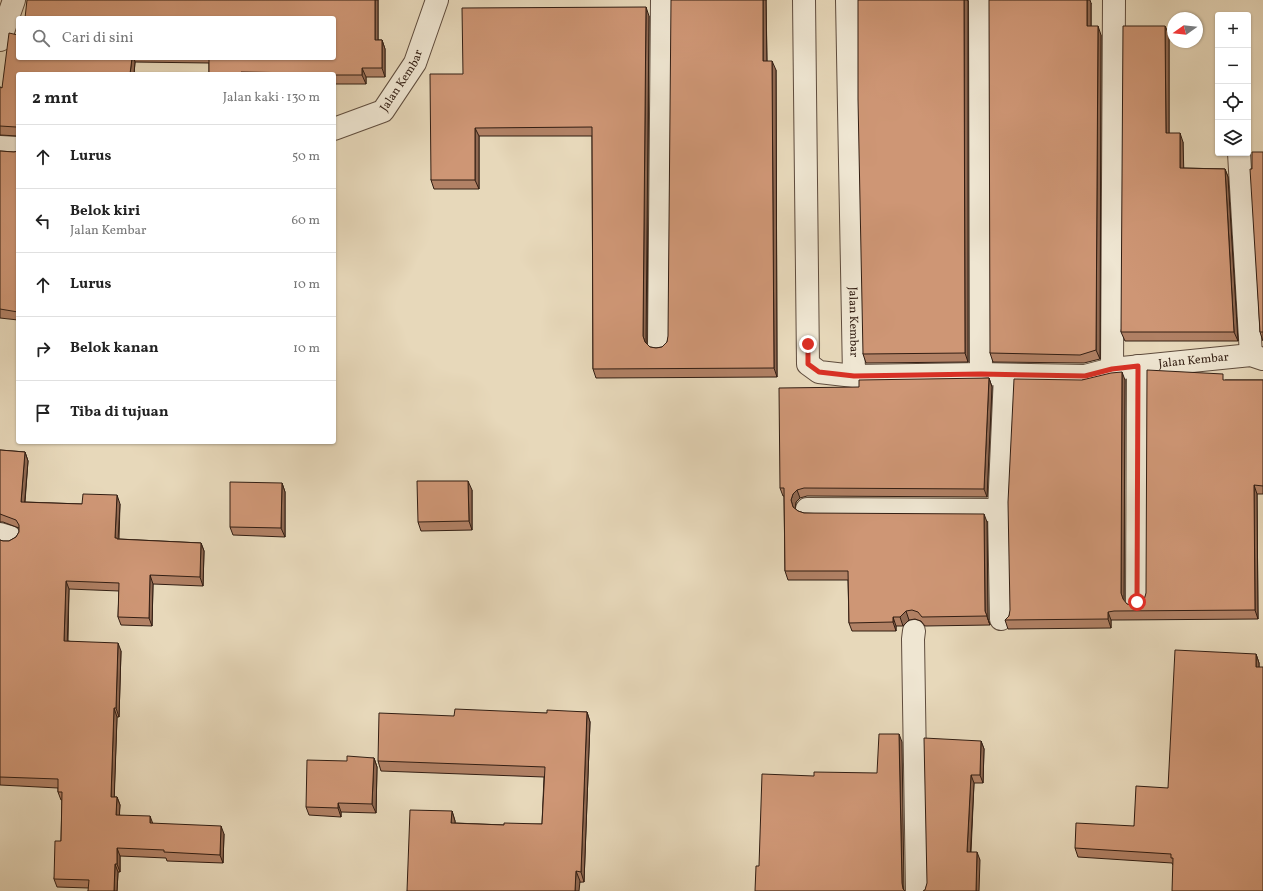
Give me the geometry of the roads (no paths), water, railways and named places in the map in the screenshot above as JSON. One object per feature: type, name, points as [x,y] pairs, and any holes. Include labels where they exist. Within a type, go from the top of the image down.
[{"type":"street","points":[[0,40],[14,0]]},
{"type":"street","name":"Jalan Kembar","points":[[336,129],[383,112],[415,63],[437,0]]},
{"type":"street","points":[[659,345],[662,0]]},
{"type":"street","points":[[804,0],[808,364],[819,372],[854,376]]},
{"type":"street","name":"Jalan Kembar","points":[[847,0],[854,376],[981,374],[1085,376],[1112,369],[1138,366],[1257,357]]},
{"type":"street","points":[[980,0],[981,374]]},
{"type":"street","points":[[1112,369],[1114,0]]},
{"type":"street","points":[[0,147],[16,148]]},
{"type":"street","points":[[1238,156],[1257,357]]},
{"type":"street","points":[[1137,602],[1138,366]]},
{"type":"street","points":[[1001,619],[999,510],[1005,375]]},
{"type":"street","points":[[807,509],[999,510]]},
{"type":"street","points":[[914,631],[917,891]]}]
